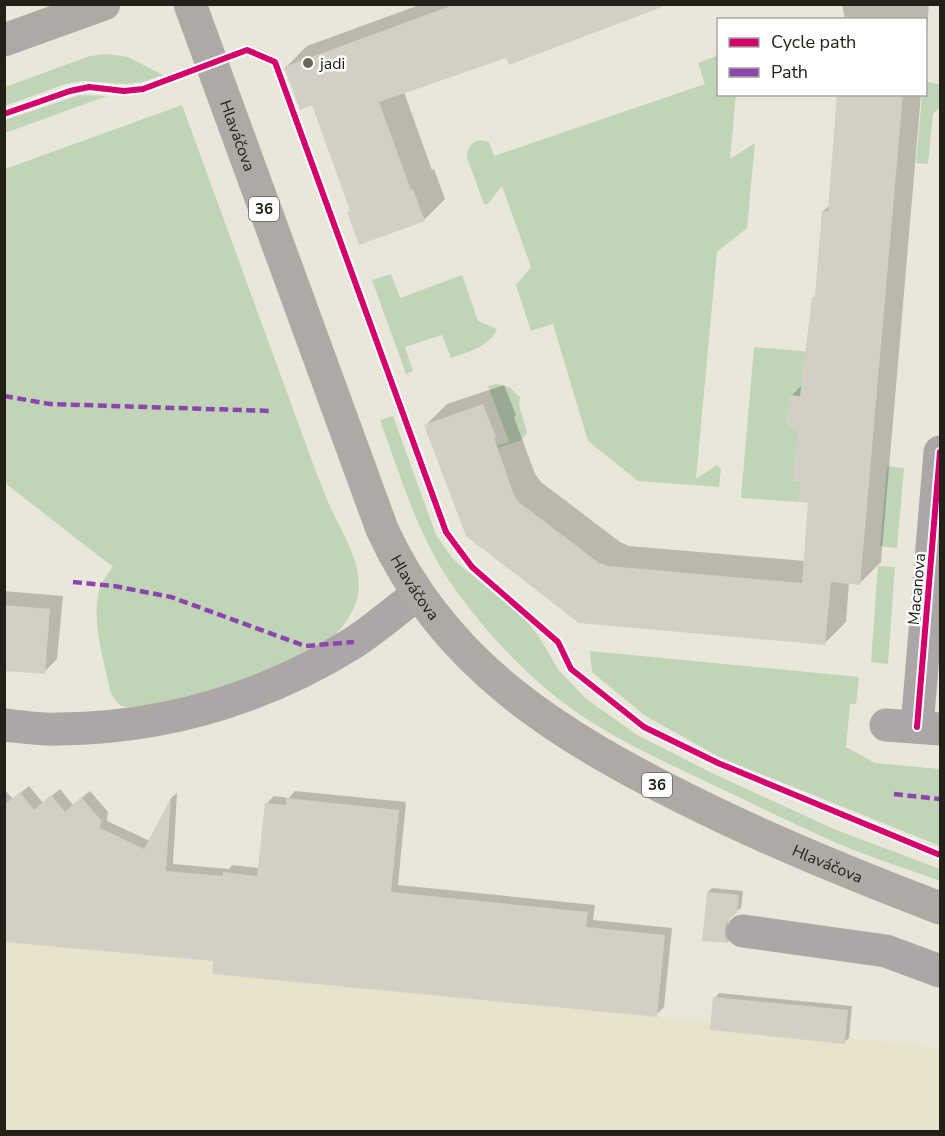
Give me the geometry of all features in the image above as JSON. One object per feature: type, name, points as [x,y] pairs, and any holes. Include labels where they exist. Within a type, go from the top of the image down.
[{"type":"main road","points":[[4,40],[104,4]]},
{"type":"main road","name":"Hlaváčova","points":[[189,4],[382,529],[394,555],[418,594],[443,627],[499,684],[561,731],[630,771],[788,847],[940,908]]},
{"type":"street","name":"Macanova","points":[[915,727],[940,452]]},
{"type":"street","points":[[4,725],[57,730],[95,728],[160,721],[207,708],[257,692],[305,671],[354,642],[418,594]]},
{"type":"street","points":[[743,931],[886,951],[940,971]]},
{"type":"shaded area","points":[[4,921],[215,940],[212,974],[657,1017],[940,1048],[940,1131],[5,1131]]},
{"type":"green space","points":[[107,54],[128,57],[163,75],[143,82],[126,84],[82,81],[65,84],[5,106],[5,87],[90,56]]},
{"type":"green space","points":[[717,55],[717,96],[736,96],[730,159],[755,143],[747,228],[717,252],[696,479],[717,465],[721,469],[719,487],[638,481],[588,441],[553,324],[531,331],[516,285],[531,267],[502,186],[488,204],[484,204],[467,158],[470,145],[480,140],[489,142],[494,156],[705,84],[698,63]]},
{"type":"green space","points":[[927,82],[940,84],[940,107],[933,114],[928,164],[916,163],[922,96],[927,96]]},
{"type":"green space","points":[[80,95],[107,96],[5,133],[5,120]]},
{"type":"green space","points":[[182,105],[316,472],[356,563],[358,593],[346,622],[332,638],[242,681],[165,703],[146,707],[130,707],[120,705],[110,690],[97,628],[99,591],[113,567],[5,483],[5,169]]},
{"type":"green space","points":[[391,274],[400,298],[462,275],[478,321],[497,329],[489,341],[483,345],[451,358],[442,335],[405,347],[413,371],[406,374],[372,280]]},
{"type":"green space","points":[[754,347],[813,352],[803,374],[809,396],[790,396],[787,426],[806,428],[793,480],[801,481],[799,502],[741,498]]},
{"type":"green space","points":[[497,384],[509,387],[520,397],[519,405],[527,432],[522,440],[497,448],[509,442],[488,386]]},
{"type":"green space","points":[[393,416],[436,535],[453,559],[525,619],[558,669],[585,698],[637,735],[714,774],[834,829],[940,869],[940,881],[834,842],[661,760],[627,743],[579,714],[543,686],[493,637],[464,601],[438,563],[410,503],[380,420]]},
{"type":"green space","points":[[887,466],[904,468],[897,548],[880,546]]},
{"type":"green space","points":[[878,566],[895,567],[888,664],[871,662]]},
{"type":"green space","points":[[590,651],[859,677],[856,704],[850,704],[846,747],[875,763],[940,769],[940,846],[719,757],[644,715],[592,672]]},
{"type":"building","points":[[456,4],[662,4],[662,7],[509,65],[506,58],[379,102],[411,190],[413,189],[425,221],[359,245],[347,212],[350,211],[312,105],[300,110],[284,67]]},
{"type":"building","points":[[837,96],[903,96],[860,585],[831,582],[825,645],[579,623],[466,536],[424,425],[483,404],[514,495],[520,503],[599,563],[608,566],[802,583],[808,503],[799,502],[801,481],[793,480],[798,427],[787,426],[790,395],[800,396],[812,297],[815,297],[822,211],[828,211]]},
{"type":"building","points":[[4,605],[50,609],[45,674],[4,671]]},
{"type":"building","points":[[20,792],[34,810],[51,795],[65,812],[81,797],[101,820],[100,828],[144,849],[171,798],[166,871],[223,876],[223,872],[257,876],[265,803],[286,805],[286,798],[399,810],[391,892],[588,912],[586,927],[665,935],[657,1017],[212,974],[213,961],[4,942],[4,805]]},
{"type":"building","points":[[707,892],[739,895],[737,913],[729,919],[725,928],[725,937],[729,943],[702,941]]},
{"type":"building","points":[[713,997],[848,1010],[845,1044],[710,1030]]},
{"type":"marked path","points":[[4,396],[50,404],[272,411]]},
{"type":"marked path","points":[[73,582],[114,586],[171,597],[305,646],[354,642]]},
{"type":"marked path","points":[[894,794],[940,799]]},
{"type":"cycle path","points":[[4,114],[70,91],[89,87],[124,91],[143,89],[247,50],[275,62],[446,532],[472,567],[558,642],[571,669],[644,727],[718,763],[940,855]]},
{"type":"cycle path","points":[[917,727],[940,452]]},
{"type":"place","name":"jadi","points":[[308,63]]}]
